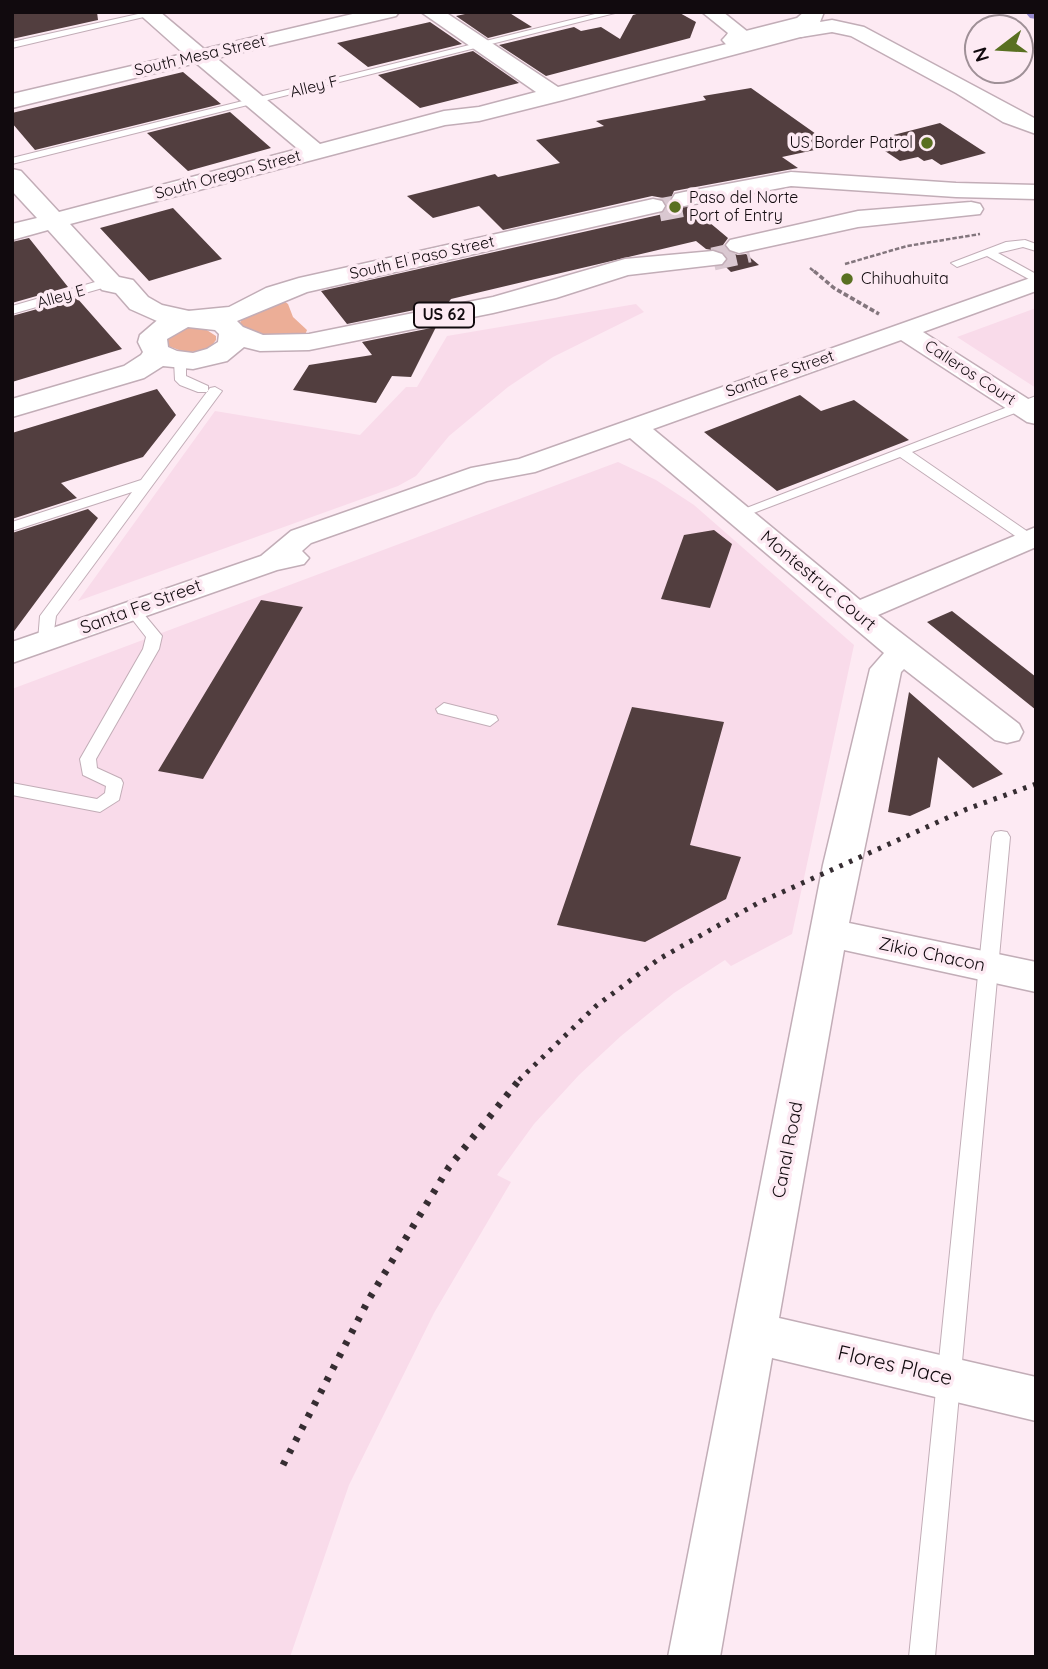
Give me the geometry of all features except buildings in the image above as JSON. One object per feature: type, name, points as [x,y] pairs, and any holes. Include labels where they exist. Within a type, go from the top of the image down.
[{"type":"main road","name":"South Mesa Street","points":[[12,100],[389,12]]},
{"type":"main road","points":[[431,12],[550,91]]},
{"type":"main road","name":"South Oregon Street","points":[[12,232],[444,118],[479,114],[550,91],[804,22],[812,18],[814,12]]},
{"type":"main road","points":[[834,12],[941,68],[1036,127]]},
{"type":"main road","points":[[153,13],[200,56],[316,152]]},
{"type":"main road","name":"South Oregon Street","points":[[550,91],[832,26],[858,31],[1011,117],[1036,127]]},
{"type":"main road","points":[[12,176],[110,283],[124,286],[139,303],[152,312],[166,317],[198,319]]},
{"type":"main road","points":[[691,204],[713,211],[797,191],[864,183],[1036,192]]},
{"type":"main road","points":[[809,203],[864,183]]},
{"type":"main road","points":[[905,216],[863,241],[744,248],[840,214],[905,216],[1036,202]]},
{"type":"main road","name":"South El Paso Street","points":[[198,319],[237,313],[275,294],[299,286],[650,209]]},
{"type":"main road","name":"US 62","points":[[198,319],[225,324],[233,333],[246,340],[275,344],[340,337],[507,302],[547,292],[615,269],[710,256],[652,264]]},
{"type":"main road","points":[[110,283],[104,293],[146,331],[163,352],[206,359],[231,345],[233,333]]},
{"type":"main road","points":[[163,352],[161,329],[198,319]]},
{"type":"main road","points":[[12,408],[134,372],[163,352]]},
{"type":"street","points":[[715,15],[738,32],[733,40]]},
{"type":"street","name":"Santa Fe Street","points":[[12,653],[271,562],[322,554],[474,499],[495,490],[525,466],[1036,281]]},
{"type":"street","name":"Calleros Court","points":[[903,330],[1030,407]]},
{"type":"street","name":"Montestruc Court","points":[[632,426],[902,652],[1007,732]]},
{"type":"street","points":[[856,613],[1033,537]]},
{"type":"street","name":"Canal Road","points":[[694,1657],[841,865],[886,668],[902,652]]},
{"type":"street","name":"Zikio Chacon","points":[[829,933],[1036,977]]},
{"type":"street","name":"Flores Place","points":[[754,1333],[1036,1399]]},
{"type":"lane","name":"Alley F","points":[[12,162],[615,12]]},
{"type":"lane","points":[[12,46],[153,13]]},
{"type":"lane","points":[[957,263],[1010,244],[1025,243],[1036,248]]},
{"type":"lane","points":[[988,253],[1036,281]]},
{"type":"lane","name":"Alley E","points":[[12,310],[110,283]]},
{"type":"lane","points":[[46,641],[48,616],[209,390],[185,382],[163,352]]},
{"type":"lane","points":[[738,514],[901,451],[1030,407]]},
{"type":"lane","points":[[901,451],[1033,537]]},
{"type":"lane","points":[[12,527],[144,484]]},
{"type":"lane","points":[[12,789],[100,806],[113,796],[115,783],[89,771],[88,759],[151,649],[153,635],[132,610]]},
{"type":"lane","points":[[444,709],[490,720]]},
{"type":"lane","points":[[922,1657],[1001,836]]},
{"type":"path","points":[[845,264],[907,246],[984,233]]},
{"type":"path","points":[[810,268],[834,288],[903,330]]},
{"type":"shaded area","points":[[284,301],[293,317],[307,330],[305,335],[268,339],[243,328],[240,323],[242,318]]},
{"type":"shaded area","points":[[636,304],[644,312],[553,357],[508,387],[449,436],[416,476],[398,486],[78,601],[215,411],[360,435],[406,387],[417,387],[447,336]]},
{"type":"shaded area","points":[[1036,308],[1036,388],[957,337]]},
{"type":"shaded area","points":[[202,327],[216,336],[210,348],[187,353],[168,346],[168,338],[185,328]]},
{"type":"shaded area","points":[[618,462],[656,480],[694,505],[854,645],[792,934],[731,966],[725,960],[674,993],[621,1036],[579,1075],[534,1124],[497,1175],[511,1182],[434,1313],[349,1485],[290,1657],[12,1657],[12,689]]},
{"type":"tunnel","points":[[659,210],[691,204]]},
{"type":"tunnel","points":[[713,259],[749,251]]},
{"type":"railway","points":[[520,1079],[596,1006],[659,959],[758,903],[967,809],[1036,784]]},
{"type":"railway","points":[[283,1465],[369,1299],[449,1167],[520,1079]]},
{"type":"place","name":"US Border Patrol","points":[[927,143]]},
{"type":"place","name":"Paso del Norte Port of Entry","points":[[675,207]]},
{"type":"place","name":"Chihuahuita","points":[[847,279]]}]
